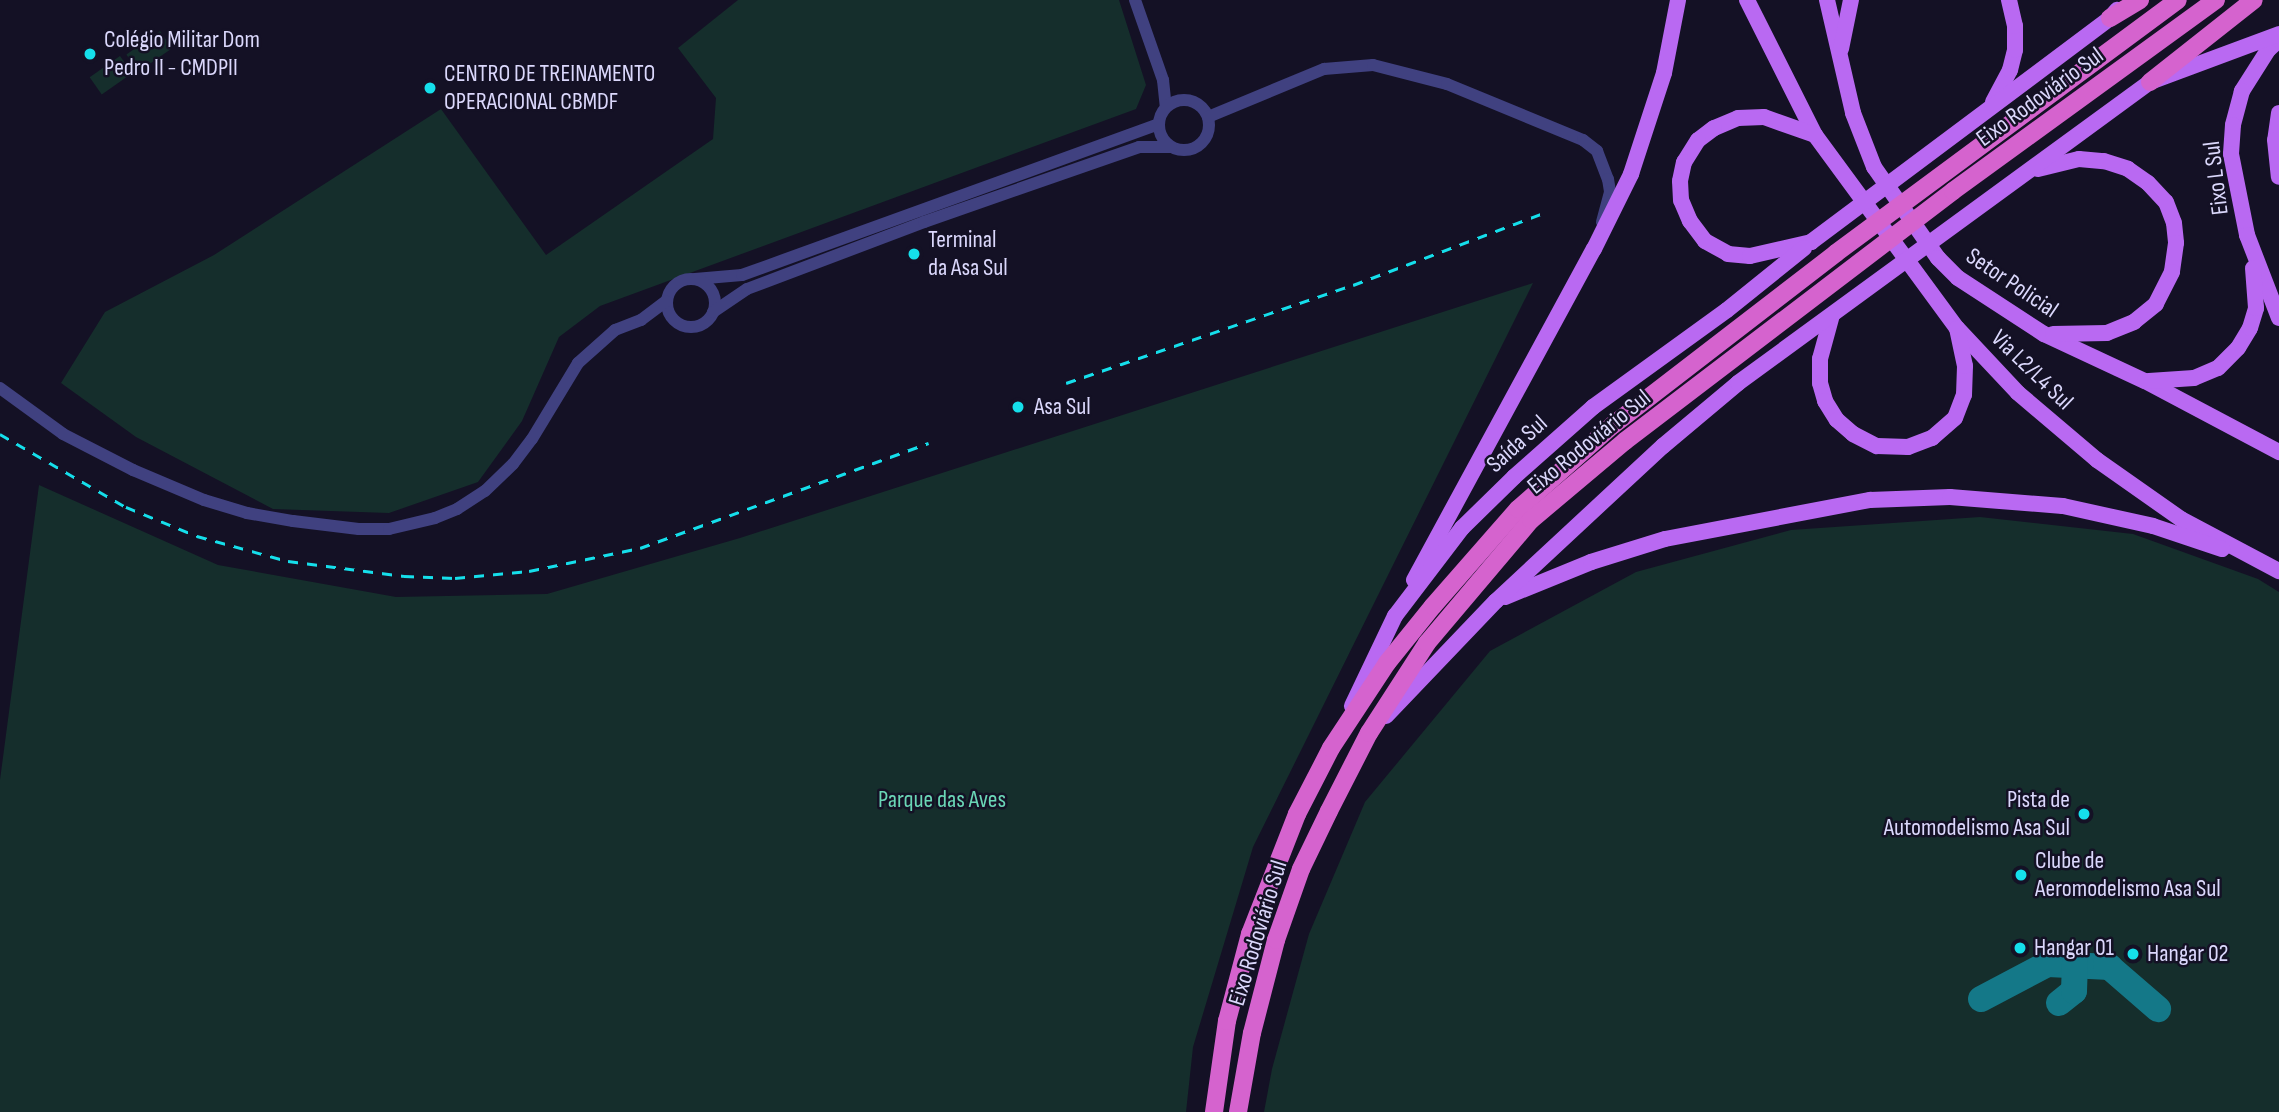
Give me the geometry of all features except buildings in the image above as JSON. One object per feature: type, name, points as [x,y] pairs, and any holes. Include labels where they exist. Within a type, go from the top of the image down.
[{"type":"highway","points":[[2110,18],[2140,0]]},
{"type":"highway","name":"Eixo Rodoviário Sul","points":[[1214,1112],[1227,1021],[1250,934],[1297,814],[1331,748],[1387,663],[1518,509],[1613,425],[1836,253],[2178,0]]},
{"type":"highway","name":"Eixo Rodoviário Sul","points":[[1238,1112],[1252,1033],[1276,940],[1301,869],[1369,733],[1427,643],[1531,520],[1626,441],[1952,191],[2216,0]]},
{"type":"highway","points":[[2150,82],[2254,0]]},
{"type":"main road","points":[[1395,616],[1594,249],[1631,174],[1664,74],[1678,0]]},
{"type":"main road","name":"Via L2/L4 Sul","points":[[1747,0],[1815,135],[1957,328],[2018,393],[2097,460],[2181,519],[2273,567]]},
{"type":"main road","name":"Setor Policial","points":[[1827,0],[1853,113],[1874,167],[1938,258],[1958,278],[2044,334],[2145,381],[2279,452]]},
{"type":"main road","points":[[1839,59],[1851,0]]},
{"type":"main road","points":[[1991,108],[2010,70],[2015,50],[2015,26],[2009,0]]},
{"type":"main road","name":"Saída Sul","points":[[1331,748],[1395,616],[1462,528],[1514,477],[1593,407],[1727,310],[1811,242],[2110,18],[2125,0]]},
{"type":"main road","points":[[1369,733],[1496,601],[1663,446],[1738,383],[2150,82],[2279,34]]},
{"type":"main road","name":"Eixo L Sul","points":[[2279,40],[2269,50],[2242,91],[2233,125],[2231,154],[2234,182],[2247,235],[2279,318]]},
{"type":"main road","points":[[2279,113],[2275,140],[2279,177]]},
{"type":"main road","points":[[1811,242],[1750,256],[1728,254],[1705,241],[1689,221],[1681,200],[1680,181],[1684,162],[1698,140],[1714,128],[1738,118],[1764,117],[1815,135]]},
{"type":"main road","points":[[2028,172],[2079,159],[2104,161],[2129,169],[2148,183],[2166,202],[2174,223],[2176,243],[2172,272],[2156,304],[2134,322],[2107,333],[2044,334]]},
{"type":"main road","points":[[2145,381],[2165,382],[2194,378],[2218,368],[2238,348],[2250,328],[2256,307],[2247,235]]},
{"type":"main road","points":[[1832,315],[1820,359],[1820,383],[1825,401],[1837,421],[1853,434],[1877,446],[1908,447],[1932,438],[1955,418],[1964,394],[1965,376],[1957,328]]},
{"type":"main road","points":[[1496,601],[1591,562],[1665,539],[1870,500],[1950,497],[2063,506],[2153,526],[2273,567]]},
{"type":"street","points":[[1135,0],[1163,80],[1166,107],[1159,124],[1160,133],[1171,147]]},
{"type":"street","points":[[1208,117],[1324,69],[1373,65],[1447,84],[1583,140],[1597,151],[1603,162],[1610,192],[1594,249]]},
{"type":"street","points":[[641,320],[673,320],[691,327],[708,320],[713,312],[747,289],[924,222],[1139,147],[1189,149],[1197,146],[1208,133],[1208,117],[1198,105],[1184,100],[1163,80]]},
{"type":"street","points":[[1166,107],[1184,100]]},
{"type":"street","points":[[0,388],[63,434],[132,470],[204,500],[247,513],[293,521],[359,529],[389,529],[435,518],[485,491],[513,464],[532,439],[578,363],[615,330],[641,320],[666,301],[676,284],[695,279],[742,275],[1159,124]]},
{"type":"street","points":[[695,279],[712,291],[713,312]]},
{"type":"street","points":[[666,301],[673,320]]},
{"type":"green space","points":[[738,0],[1119,0],[1146,85],[1136,109],[600,306],[559,337],[522,421],[478,482],[389,513],[273,509],[136,437],[61,383],[105,312],[214,255],[441,109],[546,255],[713,139],[716,98],[678,48]]},
{"type":"green space","points":[[160,31],[172,48],[138,72],[126,55]]},
{"type":"green space","points":[[120,56],[132,73],[102,94],[90,77]]},
{"type":"green space","name":"Parque das Aves","points":[[1533,283],[1253,847],[1193,1047],[1186,1112],[0,1112],[0,780],[39,485],[218,565],[396,597],[547,594],[740,538]]},
{"type":"green space","points":[[1980,517],[2133,534],[2258,579],[2279,592],[2279,1112],[1264,1112],[1272,1069],[1309,934],[1365,802],[1490,651],[1636,572],[1791,530]]},
{"type":"taxiway","points":[[1981,999],[2053,961]]},
{"type":"taxiway","points":[[2059,1003],[2074,991],[2075,963]]},
{"type":"taxiway","points":[[2048,964],[2110,967]]},
{"type":"taxiway","points":[[2106,964],[2158,1009]]},
{"type":"railway","points":[[1066,383],[1353,285],[1546,212]]},
{"type":"railway","points":[[0,434],[126,507],[197,536],[288,561],[404,576],[455,578],[529,571],[640,548],[928,443]]},
{"type":"place","name":"Colégio Militar Dom Pedro II - CMDPII","points":[[90,54]]},
{"type":"place","name":"CENTRO DE TREINAMENTO OPERACIONAL CBMDF","points":[[430,88]]},
{"type":"place","name":"Terminal da Asa Sul","points":[[914,254]]},
{"type":"place","name":"Asa Sul","points":[[1018,407]]},
{"type":"place","name":"Pista de Automodelismo Asa Sul","points":[[2084,814]]},
{"type":"place","name":"Clube de Aeromodelismo Asa Sul","points":[[2021,875]]},
{"type":"place","name":"Hangar 01","points":[[2020,948]]},
{"type":"place","name":"Hangar 02","points":[[2133,954]]}]
